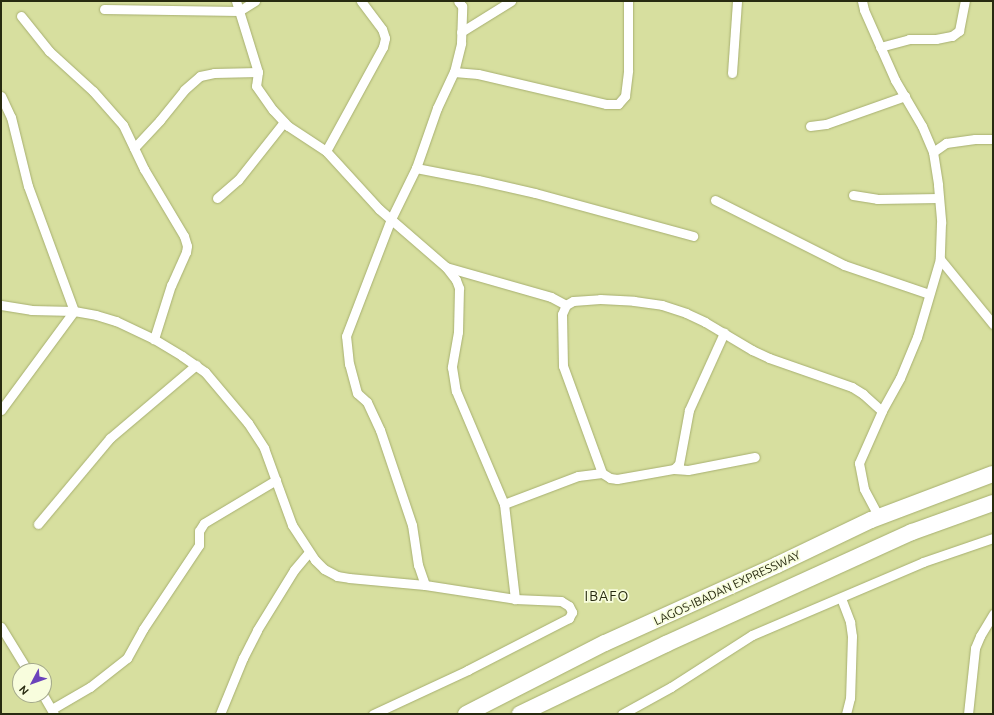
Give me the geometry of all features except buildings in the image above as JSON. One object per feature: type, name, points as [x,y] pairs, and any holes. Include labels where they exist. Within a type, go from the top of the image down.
[{"type":"highway","name":"LAGOS-IBADAN EXPRESSWAY","points":[[466,714],[605,643],[778,565],[817,545],[879,517],[993,474]]},
{"type":"highway","name":"LAGOS-IBADAN EXPRESSWAY","points":[[520,714],[666,644],[912,532],[993,502]]},
{"type":"street","points":[[236,1],[258,72],[256,86],[273,110],[284,122],[326,151],[391,219],[446,267],[459,288],[458,332],[452,368],[456,391],[504,504],[515,599]]},
{"type":"street","points":[[104,9],[239,11],[255,1]]},
{"type":"street","points":[[326,151],[384,43],[385,38],[382,29],[361,1]]},
{"type":"street","points":[[425,585],[418,565],[412,525],[380,430],[367,402],[357,393],[349,364],[346,336],[391,219],[416,168],[437,108],[454,72],[461,43],[462,6],[458,1]]},
{"type":"street","points":[[461,32],[511,1]]},
{"type":"street","points":[[454,72],[478,74],[606,104],[618,104],[625,96],[628,70],[628,1]]},
{"type":"street","points":[[732,73],[737,1]]},
{"type":"street","points":[[862,1],[864,10],[880,47],[922,126],[933,152],[939,198],[940,259],[917,337],[900,378],[882,410],[859,463],[864,489],[879,517]]},
{"type":"street","points":[[880,47],[910,39],[936,39],[952,36],[959,31],[965,1]]},
{"type":"street","points":[[21,16],[49,51],[108,106],[123,125],[144,169],[184,236],[187,246],[160,314],[154,339]]},
{"type":"street","points":[[134,148],[160,120],[184,90],[200,76],[214,73],[258,72]]},
{"type":"street","points":[[1,96],[11,117],[28,186],[74,311]]},
{"type":"street","points":[[810,126],[826,124],[905,96]]},
{"type":"street","points":[[217,198],[238,180],[284,122]]},
{"type":"street","points":[[933,152],[946,143],[975,139],[993,139]]},
{"type":"street","points":[[416,168],[535,193],[692,236]]},
{"type":"street","points":[[853,195],[877,199],[939,198]]},
{"type":"street","points":[[715,200],[844,265],[929,294]]},
{"type":"street","points":[[940,259],[993,324]]},
{"type":"street","points":[[446,267],[551,297],[566,305]]},
{"type":"street","points":[[755,457],[688,470],[674,469],[616,479],[610,478],[602,473],[563,366],[561,326],[562,314],[566,305],[573,301],[600,299],[662,305],[686,313],[769,358],[852,387],[882,410]]},
{"type":"street","points":[[1,305],[31,310],[74,311],[96,315],[116,321],[154,339],[205,372],[248,423],[264,448],[292,525],[309,552],[324,569],[338,576],[425,585],[515,599],[561,601],[570,606],[572,612],[569,618],[468,670],[373,714]]},
{"type":"street","points":[[1,410],[74,311]]},
{"type":"street","points":[[674,469],[679,464],[689,410],[724,333]]},
{"type":"street","points":[[38,524],[110,438],[196,366]]},
{"type":"street","points":[[504,504],[578,476],[602,473]]},
{"type":"street","points":[[48,703],[53,712],[90,687],[127,658],[143,629],[199,545],[199,531],[204,523],[276,480]]},
{"type":"street","points":[[622,714],[670,687],[752,635],[793,616],[841,598],[923,562],[993,538]]},
{"type":"street","points":[[220,714],[243,658],[260,625],[294,570],[309,552]]},
{"type":"street","points":[[841,598],[850,622],[852,636],[850,698],[846,714]]},
{"type":"street","points":[[968,714],[975,648],[993,614]]},
{"type":"street","points":[[1,628],[23,663]]},
{"type":"district","name":"IBAFO","points":[[607,596]]}]
